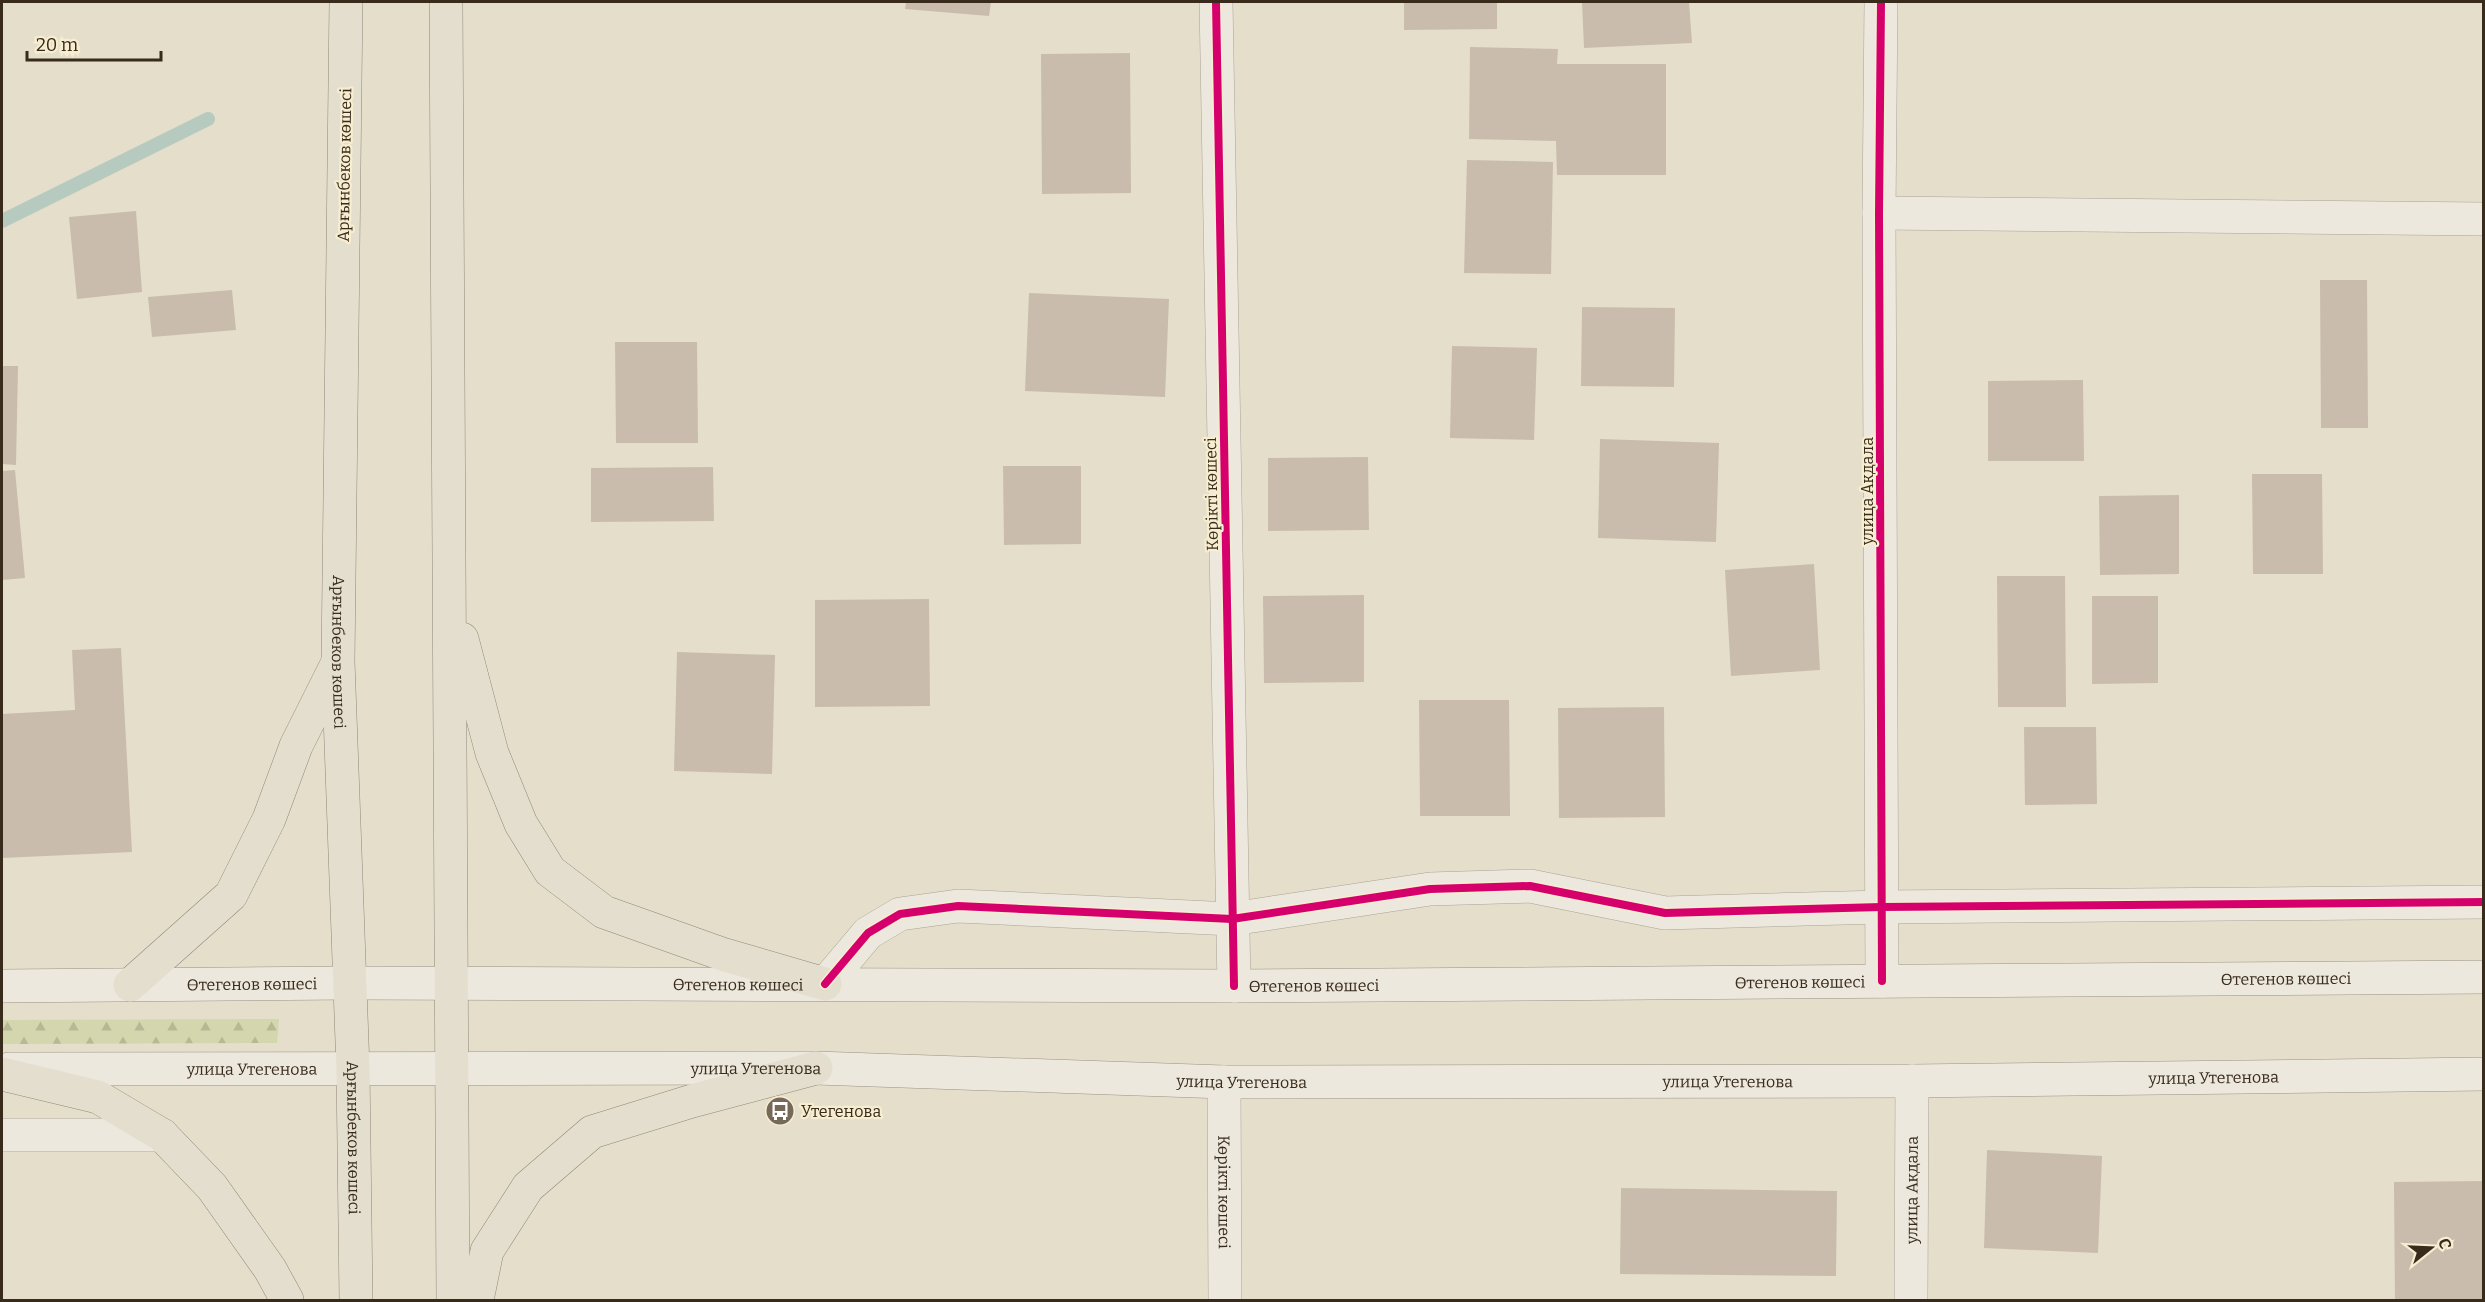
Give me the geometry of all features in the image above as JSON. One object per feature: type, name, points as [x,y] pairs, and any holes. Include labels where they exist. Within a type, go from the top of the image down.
[{"type":"main road","name":"Арғынбеков көшесі","points":[[346,2],[338,662],[352,1069],[356,1300]]},
{"type":"main road","points":[[446,2],[453,1300]]},
{"type":"main road","name":"Көрікті көшесі","points":[[1216,2],[1234,986]]},
{"type":"main road","name":"улица Акдала","points":[[1881,2],[1882,981]]},
{"type":"main road","points":[[1880,213],[2484,219]]},
{"type":"main road","points":[[450,591],[492,753],[521,824],[550,871],[604,912],[723,954],[825,984],[868,933],[900,914],[958,906],[1232,919],[1430,889],[1530,886],[1665,914],[1881,907],[2484,902]]},
{"type":"main road","points":[[130,985],[231,895],[269,819],[296,746],[338,662]]},
{"type":"main road","name":"Өтегенов көшесі","points":[[2,986],[348,983],[1234,986],[2484,977]]},
{"type":"main road","points":[[477,1300],[487,1251],[528,1187],[592,1132],[692,1101],[816,1068]]},
{"type":"main road","name":"улица Утегенова","points":[[2,1072],[816,1068],[1224,1082],[1912,1081],[2484,1074]]},
{"type":"main road","points":[[2,1072],[98,1097],[162,1135],[212,1187],[270,1269],[287,1300]]},
{"type":"main road","name":"улица Акдала","points":[[1911,1300],[1912,1081]]},
{"type":"main road","name":"Көрікті көшесі","points":[[1224,1082],[1225,1300]]},
{"type":"main road","points":[[2,1135],[162,1135]]},
{"type":"green space","points":[[279,1019],[277,1043],[2,1044],[2,1020]]},
{"type":"building","points":[[906,2],[991,2],[989,16],[905,9]]},
{"type":"building","points":[[1404,2],[1497,2],[1497,29],[1404,30]]},
{"type":"building","points":[[1582,2],[1689,2],[1692,43],[1584,48]]},
{"type":"building","points":[[1470,47],[1558,49],[1557,64],[1666,64],[1666,175],[1557,175],[1556,141],[1469,139]]},
{"type":"building","points":[[1130,53],[1131,193],[1042,194],[1041,54]]},
{"type":"building","points":[[1467,160],[1553,162],[1551,274],[1464,273]]},
{"type":"building","points":[[136,211],[142,292],[77,299],[69,217]]},
{"type":"building","points":[[2320,280],[2367,280],[2368,428],[2321,428]]},
{"type":"building","points":[[232,290],[236,330],[152,337],[148,297]]},
{"type":"building","points":[[1029,293],[1169,299],[1165,397],[1025,391]]},
{"type":"building","points":[[1582,307],[1675,308],[1674,387],[1581,386]]},
{"type":"building","points":[[615,342],[697,342],[698,443],[616,443]]},
{"type":"building","points":[[1452,346],[1537,348],[1534,440],[1450,438]]},
{"type":"building","points":[[2,366],[18,366],[16,465],[2,464]]},
{"type":"building","points":[[2083,380],[2084,461],[1988,461],[1988,381]]},
{"type":"building","points":[[1600,439],[1719,443],[1716,542],[1598,538]]},
{"type":"building","points":[[1368,457],[1369,530],[1268,531],[1268,458]]},
{"type":"building","points":[[1003,466],[1081,466],[1081,544],[1004,545]]},
{"type":"building","points":[[713,467],[714,521],[591,522],[591,468]]},
{"type":"building","points":[[15,470],[25,578],[2,580],[2,471]]},
{"type":"building","points":[[2252,474],[2322,474],[2323,574],[2253,574]]},
{"type":"building","points":[[2179,495],[2179,574],[2100,575],[2099,496]]},
{"type":"building","points":[[1814,564],[1820,670],[1731,676],[1725,570]]},
{"type":"building","points":[[1997,576],[2065,576],[2066,707],[1998,707]]},
{"type":"building","points":[[1364,595],[1364,682],[1264,683],[1263,596]]},
{"type":"building","points":[[2092,596],[2158,596],[2158,683],[2092,684]]},
{"type":"building","points":[[929,599],[930,706],[815,707],[815,600]]},
{"type":"building","points":[[121,648],[132,852],[2,858],[2,714],[75,710],[72,650]]},
{"type":"building","points":[[677,652],[775,655],[772,774],[674,771]]},
{"type":"building","points":[[1419,700],[1509,700],[1510,816],[1420,816]]},
{"type":"building","points":[[1664,707],[1665,817],[1559,818],[1558,708]]},
{"type":"building","points":[[2024,727],[2096,727],[2097,804],[2025,805]]},
{"type":"building","points":[[1987,1150],[2102,1156],[2098,1253],[1984,1248]]},
{"type":"building","points":[[2484,1181],[2484,1300],[2395,1300],[2394,1182]]},
{"type":"building","points":[[1621,1188],[1837,1191],[1836,1276],[1620,1274]]},
{"type":"waterway","points":[[2,221],[208,119]]},
{"type":"cycle path","points":[[1216,2],[1234,986]]},
{"type":"cycle path","points":[[1881,2],[1879,213],[1882,981]]},
{"type":"cycle path","points":[[825,984],[868,933],[900,914],[958,906],[1232,919],[1430,889],[1530,886],[1665,913],[1881,907],[2484,902]]},
{"type":"place","name":"Утегенова","points":[[780,1111]]}]
